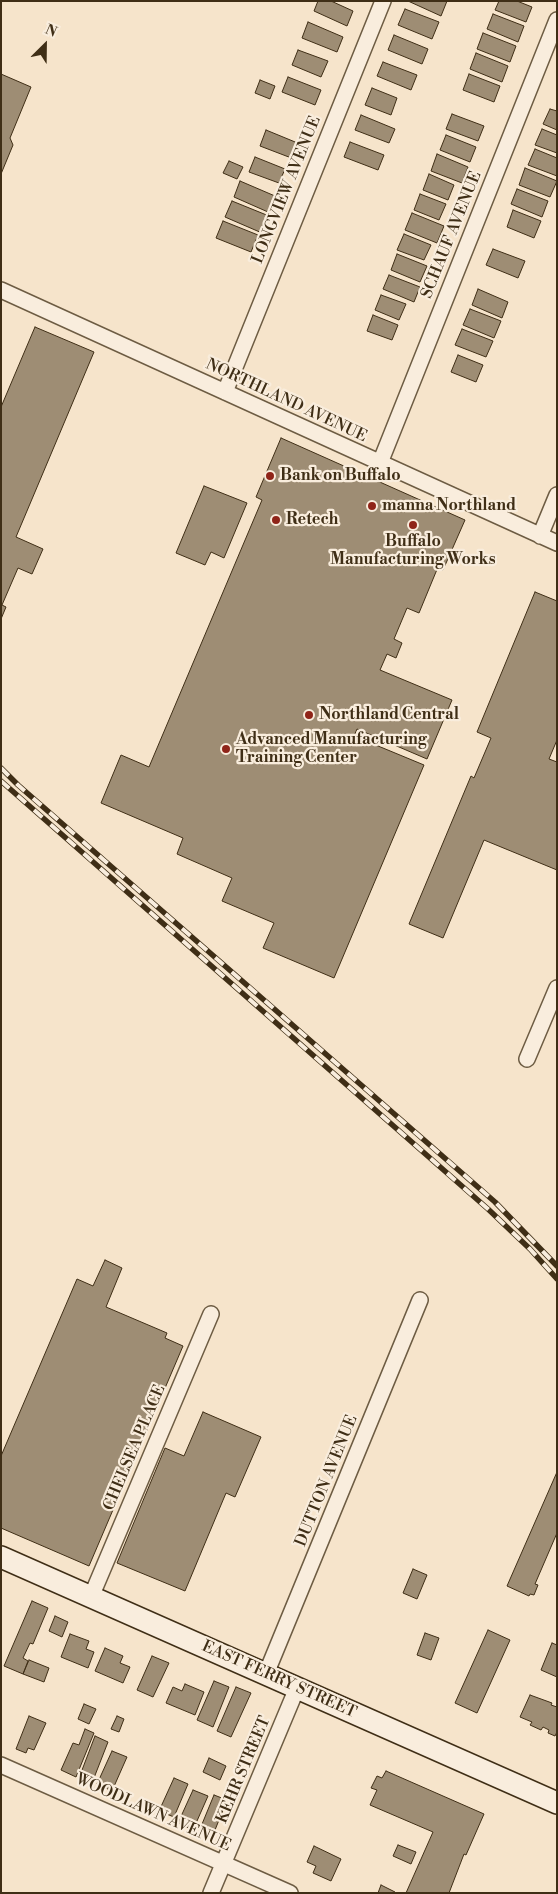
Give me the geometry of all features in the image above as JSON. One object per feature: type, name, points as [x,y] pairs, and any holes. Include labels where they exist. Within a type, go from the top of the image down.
[{"type":"street","name":"LONGVIEW AVENUE","points":[[225,392],[383,1]]},
{"type":"street","name":"SCHAUF AVENUE","points":[[380,463],[557,20]]},
{"type":"street","name":"NORTHLAND AVENUE","points":[[1,290],[557,543]]},
{"type":"street","points":[[540,536],[557,495]]},
{"type":"street","points":[[528,1059],[557,988]]},
{"type":"street","name":"DUTTON AVENUE","points":[[266,1674],[420,1300]]},
{"type":"street","name":"CHELSEA PLACE","points":[[91,1597],[211,1314]]},
{"type":"street","name":"EAST FERRY STREET","points":[[1,1557],[557,1803]]},
{"type":"street","name":"KEHR STREET","points":[[211,1893],[297,1688]]},
{"type":"street","name":"WOODLAWN AVENUE","points":[[1,1765],[290,1893]]},
{"type":"building","points":[[318,1],[331,1],[353,11],[347,26],[314,11]]},
{"type":"building","points":[[408,1],[447,1],[441,16]]},
{"type":"building","points":[[499,1],[517,1],[532,7],[526,22],[495,10]]},
{"type":"building","points":[[405,9],[439,22],[432,39],[398,25]]},
{"type":"building","points":[[493,14],[524,26],[518,42],[487,29]]},
{"type":"building","points":[[308,22],[343,37],[337,52],[302,38]]},
{"type":"building","points":[[483,33],[516,46],[510,62],[477,49]]},
{"type":"building","points":[[394,35],[428,49],[422,64],[388,50]]},
{"type":"building","points":[[298,50],[328,61],[321,77],[292,65]]},
{"type":"building","points":[[476,53],[508,66],[502,82],[470,69]]},
{"type":"building","points":[[383,62],[417,75],[411,90],[377,76]]},
{"type":"building","points":[[1,74],[31,87],[10,138],[13,145],[1,174]]},
{"type":"building","points":[[469,74],[500,86],[494,102],[463,90]]},
{"type":"building","points":[[288,77],[321,90],[315,105],[282,92]]},
{"type":"building","points":[[260,80],[275,86],[270,99],[255,93]]},
{"type":"building","points":[[372,88],[397,98],[391,115],[365,105]]},
{"type":"building","points":[[550,109],[557,111],[557,130],[543,124]]},
{"type":"building","points":[[452,114],[484,126],[478,141],[446,129]]},
{"type":"building","points":[[361,115],[395,129],[389,143],[355,130]]},
{"type":"building","points":[[542,129],[557,135],[557,153],[535,145]]},
{"type":"building","points":[[266,130],[300,144],[294,159],[260,146]]},
{"type":"building","points":[[446,135],[476,147],[470,162],[440,150]]},
{"type":"building","points":[[350,142],[384,155],[378,170],[344,157]]},
{"type":"building","points":[[535,149],[557,158],[557,176],[528,165]]},
{"type":"building","points":[[437,154],[468,167],[462,183],[431,171]]},
{"type":"building","points":[[255,157],[285,169],[279,183],[249,172]]},
{"type":"building","points":[[229,161],[243,167],[237,179],[223,173]]},
{"type":"building","points":[[525,168],[557,181],[550,197],[519,185]]},
{"type":"building","points":[[429,174],[454,185],[448,200],[423,190]]},
{"type":"building","points":[[240,181],[275,196],[268,212],[234,197]]},
{"type":"building","points":[[517,189],[548,201],[542,217],[511,204]]},
{"type":"building","points":[[420,194],[446,204],[439,220],[414,210]]},
{"type":"building","points":[[232,201],[269,216],[262,233],[225,217]]},
{"type":"building","points":[[513,210],[541,221],[534,238],[507,227]]},
{"type":"building","points":[[412,213],[444,226],[437,243],[405,230]]},
{"type":"building","points":[[223,221],[258,235],[251,252],[216,238]]},
{"type":"building","points":[[404,234],[431,245],[424,260],[397,250]]},
{"type":"building","points":[[493,249],[525,261],[518,278],[486,265]]},
{"type":"building","points":[[397,254],[427,266],[420,282],[391,270]]},
{"type":"building","points":[[389,275],[420,287],[414,302],[383,289]]},
{"type":"building","points":[[478,289],[508,302],[502,318],[472,305]]},
{"type":"building","points":[[381,295],[406,304],[399,320],[375,310]]},
{"type":"building","points":[[470,309],[501,321],[494,338],[463,325]]},
{"type":"building","points":[[373,315],[398,325],[392,340],[367,331]]},
{"type":"building","points":[[35,327],[94,352],[16,537],[43,549],[32,574],[18,568],[2,605],[6,607],[1,619],[1,407]]},
{"type":"building","points":[[462,329],[493,341],[486,357],[455,345]]},
{"type":"building","points":[[458,355],[483,365],[476,382],[451,372]]},
{"type":"building","name":"Northland Central","points":[[281,438],[465,520],[443,570],[438,567],[419,613],[407,608],[394,639],[402,643],[396,658],[387,654],[380,670],[452,700],[427,759],[357,729],[354,736],[424,765],[334,978],[263,948],[274,923],[222,901],[232,878],[177,854],[183,838],[101,803],[121,755],[149,767],[262,500],[256,497]]},
{"type":"building","points":[[204,486],[247,503],[224,558],[211,552],[205,565],[176,553]]},
{"type":"building","points":[[535,592],[557,601],[557,740],[549,759],[557,762],[557,870],[484,840],[443,938],[409,924],[471,776],[474,778],[491,738],[477,732]]},
{"type":"building","points":[[105,1260],[122,1268],[106,1307],[167,1333],[165,1338],[183,1346],[89,1566],[1,1528],[1,1456],[77,1279],[93,1286]]},
{"type":"building","points":[[203,1412],[261,1437],[235,1497],[226,1493],[185,1591],[117,1563],[165,1448],[184,1456]]},
{"type":"building","points":[[557,1472],[557,1533],[535,1584],[538,1585],[534,1595],[530,1594],[529,1596],[507,1586]]},
{"type":"building","points":[[413,1569],[427,1575],[417,1599],[403,1593]]},
{"type":"building","points":[[32,1601],[48,1608],[33,1644],[30,1643],[23,1658],[28,1661],[23,1674],[4,1666]]},
{"type":"building","points":[[55,1616],[68,1622],[62,1637],[49,1631]]},
{"type":"building","points":[[488,1630],[510,1640],[477,1713],[455,1703]]},
{"type":"building","points":[[425,1633],[439,1638],[431,1660],[417,1655]]},
{"type":"building","points":[[70,1634],[89,1641],[86,1649],[94,1652],[88,1668],[61,1657]]},
{"type":"building","points":[[552,1643],[557,1645],[557,1677],[541,1670]]},
{"type":"building","points":[[105,1648],[123,1656],[120,1663],[130,1667],[123,1683],[95,1671]]},
{"type":"building","points":[[152,1656],[169,1663],[153,1697],[137,1690]]},
{"type":"building","points":[[29,1660],[49,1668],[44,1682],[23,1674]]},
{"type":"building","points":[[214,1681],[229,1687],[213,1727],[197,1720]]},
{"type":"building","points":[[185,1684],[204,1692],[195,1715],[166,1703],[173,1687],[182,1691]]},
{"type":"building","points":[[236,1687],[251,1693],[231,1737],[217,1731]]},
{"type":"building","points":[[530,1695],[552,1703],[551,1705],[557,1707],[557,1732],[555,1736],[548,1733],[549,1730],[543,1727],[541,1730],[530,1725],[532,1722],[520,1717]]},
{"type":"building","points":[[84,1704],[96,1709],[89,1724],[78,1719]]},
{"type":"building","points":[[29,1716],[46,1723],[34,1750],[28,1748],[26,1753],[16,1749]]},
{"type":"building","points":[[117,1716],[124,1719],[119,1732],[111,1729]]},
{"type":"building","points":[[85,1729],[94,1733],[76,1777],[61,1770],[73,1743],[79,1745]]},
{"type":"building","points":[[95,1736],[108,1742],[92,1783],[79,1778]]},
{"type":"building","points":[[112,1751],[127,1757],[112,1791],[97,1784]]},
{"type":"building","points":[[209,1758],[226,1766],[220,1780],[203,1772]]},
{"type":"building","points":[[386,1771],[484,1814],[466,1855],[464,1854],[449,1893],[406,1893],[433,1832],[370,1805],[377,1790],[371,1788],[377,1776],[382,1778]]},
{"type":"building","points":[[174,1778],[188,1784],[174,1817],[159,1811]]},
{"type":"building","points":[[193,1790],[208,1796],[193,1830],[178,1823]]},
{"type":"building","points":[[214,1795],[227,1800],[213,1835],[200,1829]]},
{"type":"building","points":[[398,1845],[416,1852],[411,1864],[393,1856]]},
{"type":"building","points":[[314,1846],[341,1859],[331,1881],[313,1873],[316,1866],[307,1862]]},
{"type":"building","points":[[381,1885],[395,1892],[395,1893],[378,1893]]},
{"type":"railway","points":[[1,768],[18,785],[495,1202],[557,1266]]},
{"type":"railway","points":[[1,781],[488,1209],[530,1249],[557,1279]]},
{"type":"place","name":"Bank on Buffalo","points":[[270,476]]},
{"type":"place","name":"manna Northland","points":[[372,506]]},
{"type":"place","name":"Retech","points":[[276,520]]},
{"type":"place","name":"Buffalo Manufacturing Works","points":[[413,525]]},
{"type":"place","name":"Northland Central","points":[[309,715]]},
{"type":"place","name":"Advanced Manufacturing Training Center","points":[[226,749]]}]
